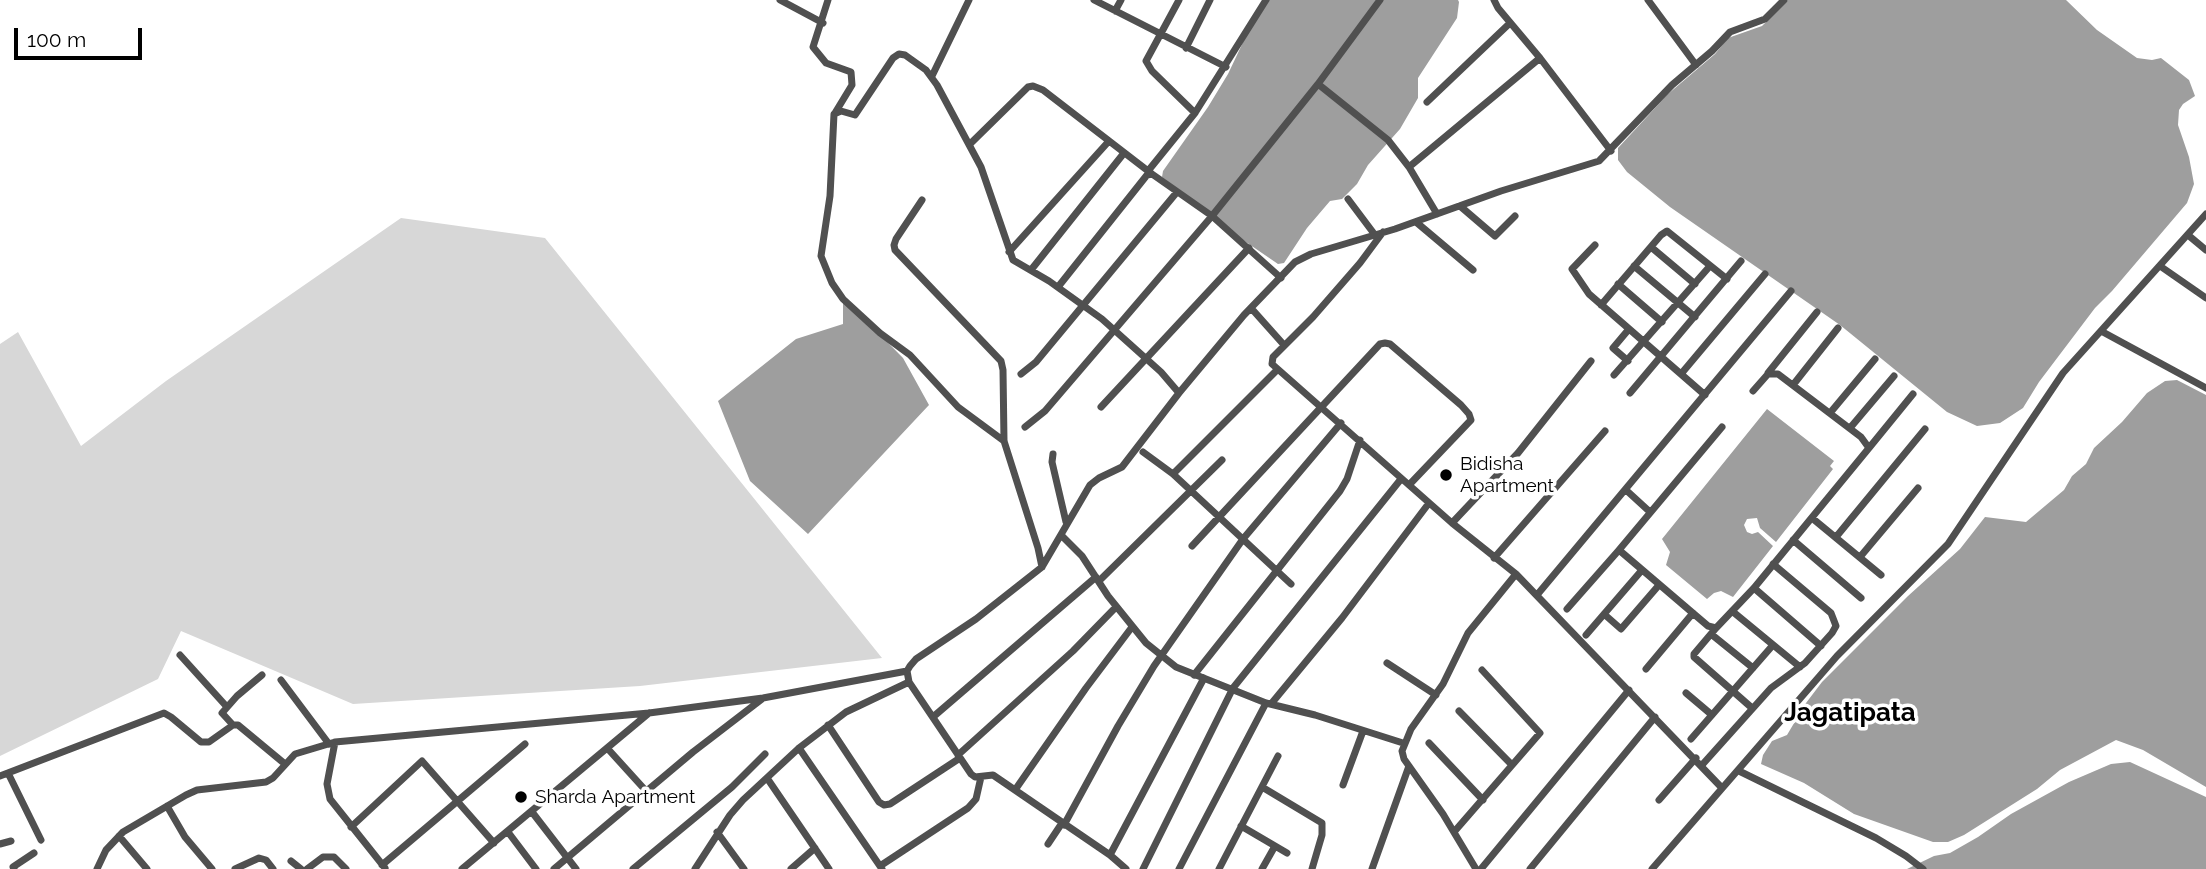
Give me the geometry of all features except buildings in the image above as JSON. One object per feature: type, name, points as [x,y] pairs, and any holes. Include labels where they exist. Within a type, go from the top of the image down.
[{"type":"street","points":[[780,0],[823,23]]},
{"type":"street","points":[[828,0],[823,23],[813,47],[826,63],[851,72],[852,85],[834,114],[830,196],[821,256],[832,284],[843,299],[880,333],[910,355],[958,407],[1004,441]]},
{"type":"street","points":[[932,76],[969,0]]},
{"type":"street","points":[[1094,0],[1226,66]]},
{"type":"street","points":[[1115,11],[1121,0]]},
{"type":"street","points":[[1179,0],[1147,56],[1147,65],[1195,113]]},
{"type":"street","points":[[1186,48],[1210,0]]},
{"type":"street","points":[[1058,287],[1195,113],[1266,0]]},
{"type":"street","points":[[1026,427],[1045,411],[1212,216],[1318,84],[1380,0]]},
{"type":"street","points":[[1494,0],[1611,151]]},
{"type":"street","points":[[1648,0],[1696,65]]},
{"type":"street","points":[[97,869],[106,850],[119,835],[197,790],[265,782],[273,778],[295,754],[332,743],[649,713],[763,698],[907,671],[916,659],[976,619],[1042,568],[1090,485],[1122,467],[1179,393],[1251,308],[1295,262],[1302,257],[1599,161],[1655,102],[1730,32],[1765,19],[1784,0]]},
{"type":"street","points":[[1427,102],[1510,23]]},
{"type":"street","points":[[834,114],[841,111],[855,115],[893,58],[899,54],[905,55],[932,76],[970,144],[989,185],[1009,252],[1018,265],[1031,270],[1084,305],[1145,357],[1179,393]]},
{"type":"street","points":[[1409,167],[1540,58]]},
{"type":"street","points":[[1318,84],[1381,133],[1409,167],[1437,214]]},
{"type":"street","points":[[970,144],[1028,87],[1043,90],[1212,216],[1281,278]]},
{"type":"street","points":[[1009,252],[1109,141]]},
{"type":"street","points":[[1031,270],[1124,153]]},
{"type":"street","points":[[1021,374],[1036,362],[1177,192]]},
{"type":"street","points":[[1348,199],[1374,234]]},
{"type":"street","points":[[922,200],[896,239],[895,250],[1001,361],[1004,441],[1042,568]]},
{"type":"street","points":[[1460,206],[1495,236],[1515,216]]},
{"type":"street","points":[[1653,869],[1838,656],[1948,544],[2063,373],[2206,214]]},
{"type":"street","points":[[1416,222],[1473,270]]},
{"type":"street","points":[[1601,305],[1663,232],[1667,231],[1727,279]]},
{"type":"street","points":[[1383,232],[1313,317],[1273,357],[1272,364],[1452,523],[1516,574],[1722,788]]},
{"type":"street","points":[[2188,234],[2206,250]]},
{"type":"street","points":[[1595,245],[1572,271],[1589,294],[1705,395]]},
{"type":"street","points":[[1651,247],[1695,284]]},
{"type":"street","points":[[1101,407],[1249,248]]},
{"type":"street","points":[[1630,393],[1741,261]]},
{"type":"street","points":[[1634,266],[1695,317]]},
{"type":"street","points":[[1614,375],[1710,266]]},
{"type":"street","points":[[2160,266],[2206,298]]},
{"type":"street","points":[[1681,374],[1765,274]]},
{"type":"street","points":[[1619,284],[1662,322]]},
{"type":"street","points":[[1537,595],[1791,291]]},
{"type":"street","points":[[1251,308],[1284,345]]},
{"type":"street","points":[[1753,391],[1817,312]]},
{"type":"street","points":[[1793,385],[1838,328]]},
{"type":"street","points":[[1628,360],[1613,348],[1629,329]]},
{"type":"street","points":[[2101,331],[2206,388]]},
{"type":"street","points":[[1192,546],[1380,344],[1385,343],[1390,344],[1461,404],[1471,420],[1409,485]]},
{"type":"street","points":[[1830,413],[1875,359]]},
{"type":"street","points":[[1452,523],[1518,453],[1591,361]]},
{"type":"street","points":[[1173,474],[1277,370]]},
{"type":"street","points":[[1768,374],[1778,374],[1850,428],[1869,448]]},
{"type":"street","points":[[1850,428],[1894,376]]},
{"type":"street","points":[[1752,708],[1694,654],[1754,588],[1913,394]]},
{"type":"street","points":[[1048,844],[1063,824],[1133,699],[1243,539],[1341,423]]},
{"type":"street","points":[[1567,610],[1722,427]]},
{"type":"street","points":[[1836,537],[1925,429]]},
{"type":"street","points":[[1494,558],[1605,431]]},
{"type":"street","points":[[1194,675],[1340,491],[1347,479],[1360,440]]},
{"type":"street","points":[[1143,452],[1191,490],[1290,584]]},
{"type":"street","points":[[1053,454],[1052,462],[1067,523]]},
{"type":"street","points":[[933,717],[1098,579],[1222,460]]},
{"type":"street","points":[[1143,869],[1233,688],[1401,479]]},
{"type":"street","points":[[1860,557],[1918,488]]},
{"type":"street","points":[[1626,490],[1650,512]]},
{"type":"street","points":[[1179,869],[1268,704],[1342,618],[1429,503]]},
{"type":"street","points":[[1812,518],[1881,575]]},
{"type":"street","points":[[1061,535],[1074,547],[1132,627],[1161,657],[1194,675],[1233,688],[1268,704],[1403,743]]},
{"type":"street","points":[[1793,540],[1861,598]]},
{"type":"street","points":[[1619,550],[1708,625],[1753,668]]},
{"type":"street","points":[[1660,800],[1771,688],[1800,667],[1836,626],[1831,613],[1773,564]]},
{"type":"street","points":[[1586,635],[1642,570]]},
{"type":"street","points":[[1516,574],[1468,633],[1436,695],[1403,743],[1402,751],[1409,766],[1478,869],[1629,690]]},
{"type":"street","points":[[1604,614],[1621,629],[1659,585]]},
{"type":"street","points":[[1754,588],[1821,646]]},
{"type":"street","points":[[828,724],[879,802],[890,804],[959,757],[1073,651],[1116,607]]},
{"type":"street","points":[[1732,611],[1800,667]]},
{"type":"street","points":[[1646,668],[1693,613]]},
{"type":"street","points":[[1015,790],[1132,627]]},
{"type":"street","points":[[1691,739],[1773,645]]},
{"type":"street","points":[[180,656],[227,707]]},
{"type":"street","points":[[1388,663],[1436,695]]},
{"type":"street","points":[[1454,832],[1540,733],[1482,670]]},
{"type":"street","points":[[907,671],[909,682],[971,774],[975,777],[993,775],[1110,855],[1126,869]]},
{"type":"street","points":[[262,675],[222,713],[233,725],[238,725],[285,764]]},
{"type":"street","points":[[1110,855],[1203,678]]},
{"type":"street","points":[[281,680],[332,743],[327,791],[330,799],[384,867],[525,744]]},
{"type":"street","points":[[695,869],[717,832],[743,800],[799,748],[828,724],[864,702],[909,682]]},
{"type":"street","points":[[1686,693],[1712,716]]},
{"type":"street","points":[[554,869],[693,752],[763,698]]},
{"type":"street","points":[[1459,711],[1512,765]]},
{"type":"street","points":[[462,869],[473,866],[494,844],[649,713]]},
{"type":"street","points":[[41,840],[4,775],[159,714],[167,714],[201,742],[209,743],[233,725]]},
{"type":"street","points":[[1530,869],[1656,718]]},
{"type":"street","points":[[1343,785],[1363,731]]},
{"type":"street","points":[[1429,743],[1483,800]]},
{"type":"street","points":[[608,748],[647,792]]},
{"type":"street","points":[[799,748],[881,868],[968,808],[976,799],[981,777]]},
{"type":"street","points":[[633,869],[732,787],[765,754]]},
{"type":"street","points":[[1219,869],[1278,756]]},
{"type":"street","points":[[351,827],[422,761],[494,844]]},
{"type":"street","points":[[1372,869],[1409,766]]},
{"type":"street","points":[[1739,771],[1876,838],[1923,869]]},
{"type":"street","points":[[766,778],[829,869]]},
{"type":"street","points":[[732,787],[743,800]]},
{"type":"street","points":[[1262,787],[1322,823],[1322,835],[1312,869]]},
{"type":"street","points":[[167,807],[185,837],[212,869]]},
{"type":"street","points":[[532,812],[576,869]]},
{"type":"street","points":[[1241,826],[1287,853]]},
{"type":"street","points":[[508,832],[536,869]]},
{"type":"street","points":[[717,832],[744,869]]},
{"type":"street","points":[[119,835],[147,869]]},
{"type":"street","points":[[0,844],[11,841]]},
{"type":"street","points":[[1262,869],[1275,846]]},
{"type":"street","points":[[792,869],[815,848]]},
{"type":"street","points":[[14,869],[13,867],[34,853]]},
{"type":"street","points":[[307,869],[323,857],[334,857],[346,869]]},
{"type":"street","points":[[235,869],[259,858],[266,860],[273,869]]},
{"type":"street","points":[[291,861],[301,869]]},
{"type":"shaded area","points":[[1269,0],[1459,2],[1457,18],[1418,78],[1418,98],[1400,129],[1368,165],[1357,184],[1342,199],[1330,201],[1307,228],[1284,263],[1278,264],[1162,177],[1163,171],[1228,74],[1246,36]]},
{"type":"shaded area","points":[[1788,0],[2066,0],[2097,30],[2137,58],[2161,58],[2189,80],[2195,96],[2179,110],[2178,125],[2189,157],[2194,184],[2187,203],[2095,308],[2039,382],[2023,408],[2000,423],[1977,426],[1947,412],[1840,325],[1670,207],[1627,172],[1618,160],[1618,148],[1668,94],[1715,54],[1728,38],[1762,26]]},
{"type":"shaded area","points":[[401,218],[545,238],[882,658],[640,686],[353,704],[181,631],[158,679],[0,756],[0,344],[18,332],[81,446],[166,381]]},
{"type":"shaded area","points":[[843,302],[848,302],[903,358],[929,405],[808,534],[750,481],[718,401],[796,339],[843,324]]},
{"type":"shaded area","points":[[2177,380],[2206,395],[2206,787],[2143,750],[2116,740],[2060,770],[2037,789],[1964,835],[1948,842],[1933,842],[1854,814],[1804,783],[1761,764],[1772,741],[1787,735],[1822,682],[1908,596],[1960,549],[1985,517],[2026,522],[2064,490],[2072,476],[2086,464],[2094,448],[2122,422],[2147,393],[2165,381]]},
{"type":"shaded area","points":[[1767,409],[1834,461],[1830,466],[1833,469],[1776,542],[1760,528],[1757,518],[1747,519],[1744,525],[1747,532],[1758,532],[1773,546],[1733,597],[1721,591],[1707,599],[1666,565],[1670,552],[1662,539]]},
{"type":"shaded area","points":[[2130,762],[2206,797],[2206,869],[1907,869],[1934,856],[1950,853],[2011,814],[2069,782],[2111,764]]},
{"type":"place","name":"Bidisha Apartment","points":[[1446,475]]},
{"type":"place","name":"Sharda Apartment","points":[[521,797]]},
{"type":"district","name":"Jagatipata","points":[[1850,713]]}]
